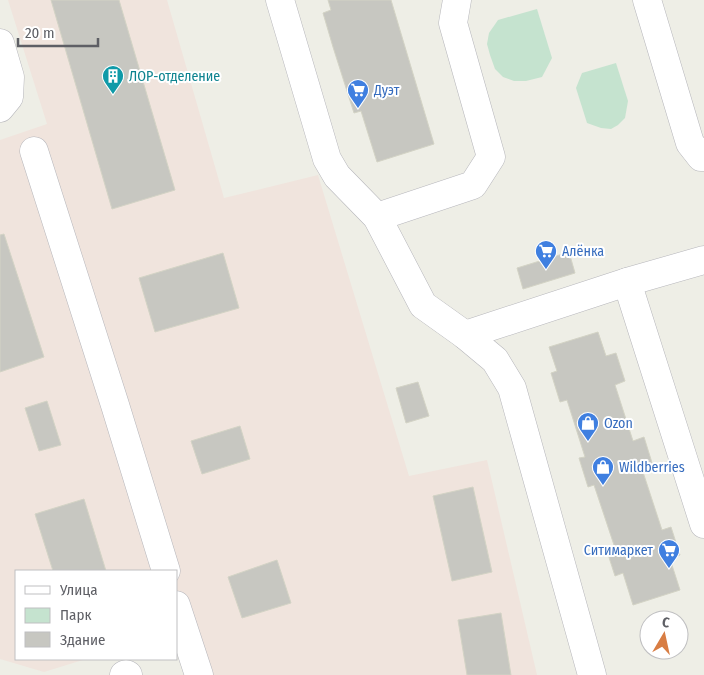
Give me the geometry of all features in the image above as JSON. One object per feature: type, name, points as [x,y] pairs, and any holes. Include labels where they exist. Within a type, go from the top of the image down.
[{"type":"lane","points":[[280,0],[327,159],[337,176],[377,217],[423,305],[465,334],[495,360],[512,388],[592,675]]},
{"type":"lane","points":[[377,217],[473,184],[491,157],[453,23],[457,0]]},
{"type":"lane","points":[[647,0],[690,143],[701,157],[704,157]]},
{"type":"lane","points":[[0,43],[10,77],[9,97],[0,108]]},
{"type":"lane","points":[[34,151],[166,570]]},
{"type":"lane","points":[[465,334],[627,282],[704,260]]},
{"type":"lane","points":[[627,282],[704,524]]},
{"type":"lane","points":[[178,611],[199,675]]},
{"type":"lane","points":[[124,675],[128,675]]},
{"type":"shaded area","points":[[8,0],[167,0],[224,198],[318,175],[409,476],[487,460],[537,675],[191,675],[178,639],[178,570],[15,570],[15,660],[83,660],[44,672],[0,659],[0,140],[47,124]]},
{"type":"green space","points":[[537,9],[552,58],[542,77],[526,81],[514,81],[503,77],[495,69],[490,55],[487,44],[489,33],[498,20]]},
{"type":"green space","points":[[616,63],[628,101],[625,118],[611,129],[601,128],[587,123],[576,88],[582,73]]},
{"type":"building","name":"ЛОР-отделение","points":[[51,0],[119,0],[175,190],[112,209]]},
{"type":"building","points":[[328,0],[391,0],[434,144],[377,162],[361,111],[354,113],[333,47],[323,13],[331,10]]},
{"type":"building","points":[[4,234],[44,357],[0,372],[0,235]]},
{"type":"building","name":"Алёнка","points":[[569,252],[575,273],[523,289],[517,268]]},
{"type":"building","points":[[223,253],[239,308],[155,332],[139,278]]},
{"type":"building","points":[[598,332],[606,356],[616,353],[625,381],[615,385],[633,441],[644,437],[653,466],[642,469],[662,530],[671,527],[680,555],[670,559],[680,590],[633,605],[623,573],[615,576],[606,548],[614,545],[594,485],[588,487],[579,458],[585,457],[567,400],[560,402],[551,373],[557,371],[549,347]]},
{"type":"building","points":[[418,382],[429,416],[406,423],[396,388]]},
{"type":"building","points":[[47,401],[61,445],[39,451],[25,408]]},
{"type":"building","points":[[240,426],[250,459],[202,474],[191,441]]},
{"type":"building","points":[[473,487],[492,572],[452,581],[433,496]]},
{"type":"building","points":[[84,499],[106,570],[53,570],[35,514]]},
{"type":"building","points":[[277,560],[291,603],[242,618],[228,577]]},
{"type":"building","points":[[501,613],[511,675],[467,675],[458,620]]},
{"type":"place","name":"ЛОР-отделение","points":[[113,95]]},
{"type":"place","name":"Дуэт","points":[[358,109]]},
{"type":"place","name":"Алёнка","points":[[546,270]]},
{"type":"place","name":"Ozon","points":[[588,442]]},
{"type":"place","name":"Wildberries","points":[[603,486]]},
{"type":"place","name":"Ситимаркет","points":[[669,569]]}]
